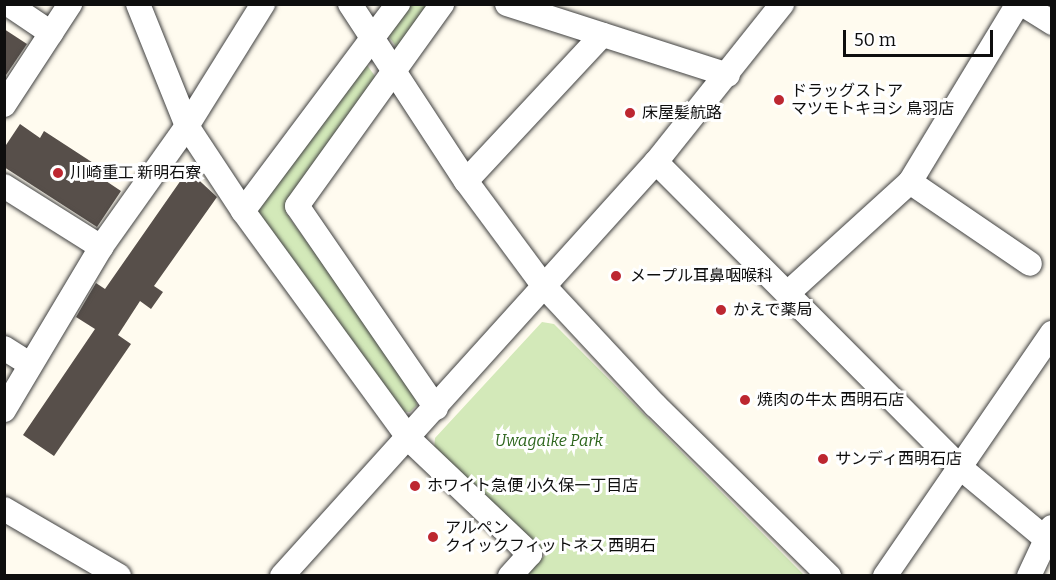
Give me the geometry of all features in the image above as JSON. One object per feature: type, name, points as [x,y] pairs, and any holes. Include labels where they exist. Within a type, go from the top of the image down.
[{"type":"street","points":[[8,4],[51,33]]},
{"type":"street","points":[[4,105],[70,4]]},
{"type":"street","points":[[138,4],[187,126],[243,211],[409,439],[530,554],[510,576]]},
{"type":"street","points":[[4,410],[28,363],[101,247],[187,126],[263,4]]},
{"type":"street","points":[[350,4],[393,74],[466,182],[543,285],[655,405],[829,576]]},
{"type":"street","points":[[243,211],[398,4]]},
{"type":"street","points":[[436,408],[297,206],[442,4]]},
{"type":"street","points":[[507,4],[728,75]]},
{"type":"street","points":[[282,576],[409,439],[543,285],[656,162],[728,75],[782,4]]},
{"type":"street","points":[[789,292],[910,182],[1020,4],[1052,23]]},
{"type":"street","points":[[466,182],[602,35]]},
{"type":"street","points":[[656,162],[789,292],[962,469],[1049,536],[1029,576]]},
{"type":"street","points":[[910,182],[1030,264]]},
{"type":"street","points":[[4,186],[101,247]]},
{"type":"street","points":[[885,576],[962,469],[1052,333]]},
{"type":"street","points":[[4,348],[28,363]]},
{"type":"street","points":[[4,509],[119,576]]},
{"type":"green space","points":[[404,5],[434,5],[400,52],[385,31]]},
{"type":"green space","points":[[364,61],[380,83],[286,213],[415,392],[417,405],[410,412],[397,411],[257,212]]},
{"type":"green space","name":"Uwagaike Park","points":[[542,322],[554,324],[804,575],[527,575],[546,554],[434,450],[435,438]]},
{"type":"building","points":[[4,29],[27,44],[4,78]]},
{"type":"building","name":"川崎重工 新明石寮","points":[[20,124],[40,138],[44,131],[104,170],[100,177],[121,191],[97,227],[4,167],[4,148]]},
{"type":"building","points":[[188,170],[217,197],[154,286],[163,292],[151,309],[140,301],[118,335],[131,344],[54,456],[23,435],[95,329],[76,317],[96,283],[105,289]]},
{"type":"place","name":"ドラッグストア マツモトキヨシ 鳥羽店","points":[[779,100]]},
{"type":"place","name":"床屋髪航路","points":[[630,113]]},
{"type":"place","name":"川崎重工 新明石寮","points":[[58,173]]},
{"type":"place","name":"メープル耳鼻咽喉科","points":[[616,276]]},
{"type":"place","name":"かえで薬局","points":[[721,310]]},
{"type":"place","name":"焼肉の牛太 西明石店","points":[[745,400]]},
{"type":"place","name":"サンディ西明石店","points":[[823,459]]},
{"type":"place","name":"ホワイト急便 小久保一丁目店","points":[[415,486]]},
{"type":"place","name":"アルペン クイックフィットネス 西明石","points":[[433,537]]}]
